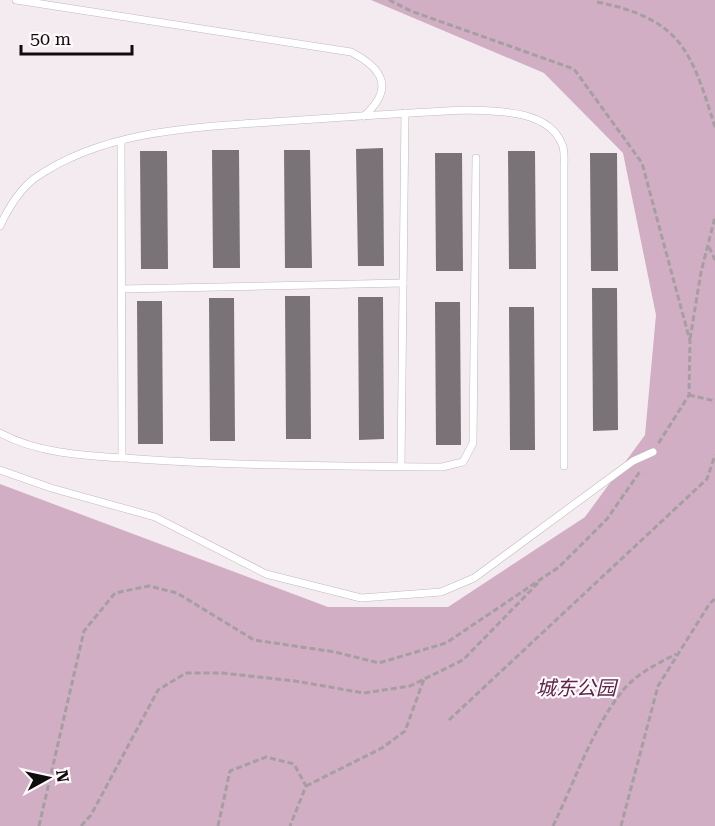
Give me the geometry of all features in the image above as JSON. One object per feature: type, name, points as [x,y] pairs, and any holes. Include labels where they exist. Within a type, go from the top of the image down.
[{"type":"lane","points":[[16,0],[351,52],[369,61],[380,76],[382,88],[379,102],[364,116]]},
{"type":"lane","points":[[0,226],[4,208],[33,179],[84,151],[121,141],[191,128],[465,110],[506,111],[539,121],[553,129],[562,145],[564,466]]},
{"type":"lane","points":[[401,466],[405,113]]},
{"type":"lane","points":[[121,141],[122,458]]},
{"type":"lane","points":[[0,433],[35,447],[122,458],[291,466],[442,467],[463,462],[473,443],[476,158]]},
{"type":"lane","points":[[122,289],[403,283]]},
{"type":"lane","points":[[0,470],[51,488],[155,517],[266,574],[323,590],[372,597],[441,591],[474,578],[633,461],[653,452]]},
{"type":"path","points":[[389,0],[574,69],[642,163],[690,341]]},
{"type":"path","points":[[597,3],[627,8],[658,21],[677,38],[701,82],[715,127]]},
{"type":"path","points":[[39,826],[84,631],[115,592],[149,586],[177,593],[255,640],[335,652],[379,663],[446,643],[559,567],[607,519],[689,395],[690,341],[715,217]]},
{"type":"path","points":[[708,246],[715,260]]},
{"type":"path","points":[[689,395],[715,401]]},
{"type":"path","points":[[449,720],[707,479],[715,455]]},
{"type":"path","points":[[81,826],[91,815],[158,690],[186,673],[254,676],[364,693],[410,686],[464,660],[545,577]]},
{"type":"path","points":[[621,826],[658,686],[710,603],[715,599]]},
{"type":"path","points":[[553,826],[598,731],[620,693],[645,670],[678,653]]},
{"type":"path","points":[[290,826],[306,786],[382,748],[405,731],[424,679]]},
{"type":"path","points":[[218,826],[230,771],[266,757],[294,764],[306,786]]},
{"type":"green space","name":"城东公园","points":[[371,0],[715,0],[715,826],[0,826],[0,484],[328,607],[448,607],[585,517],[645,435],[656,315],[623,153],[544,73]]},
{"type":"building","points":[[383,148],[384,266],[358,266],[356,149]]},
{"type":"building","points":[[212,150],[239,150],[240,268],[213,268]]},
{"type":"building","points":[[284,150],[310,150],[312,268],[285,268]]},
{"type":"building","points":[[140,151],[167,151],[168,269],[141,269]]},
{"type":"building","points":[[508,151],[535,151],[536,269],[509,269]]},
{"type":"building","points":[[435,153],[462,153],[463,271],[436,271]]},
{"type":"building","points":[[590,153],[617,153],[618,271],[591,271]]},
{"type":"building","points":[[592,288],[617,288],[618,430],[593,431]]},
{"type":"building","points":[[285,296],[310,296],[311,439],[286,439]]},
{"type":"building","points":[[358,297],[383,297],[384,439],[359,440]]},
{"type":"building","points":[[209,298],[234,298],[235,441],[210,441]]},
{"type":"building","points":[[137,301],[162,301],[163,444],[138,444]]},
{"type":"building","points":[[435,302],[460,302],[461,445],[436,445]]},
{"type":"building","points":[[509,307],[534,307],[535,450],[510,450]]}]
